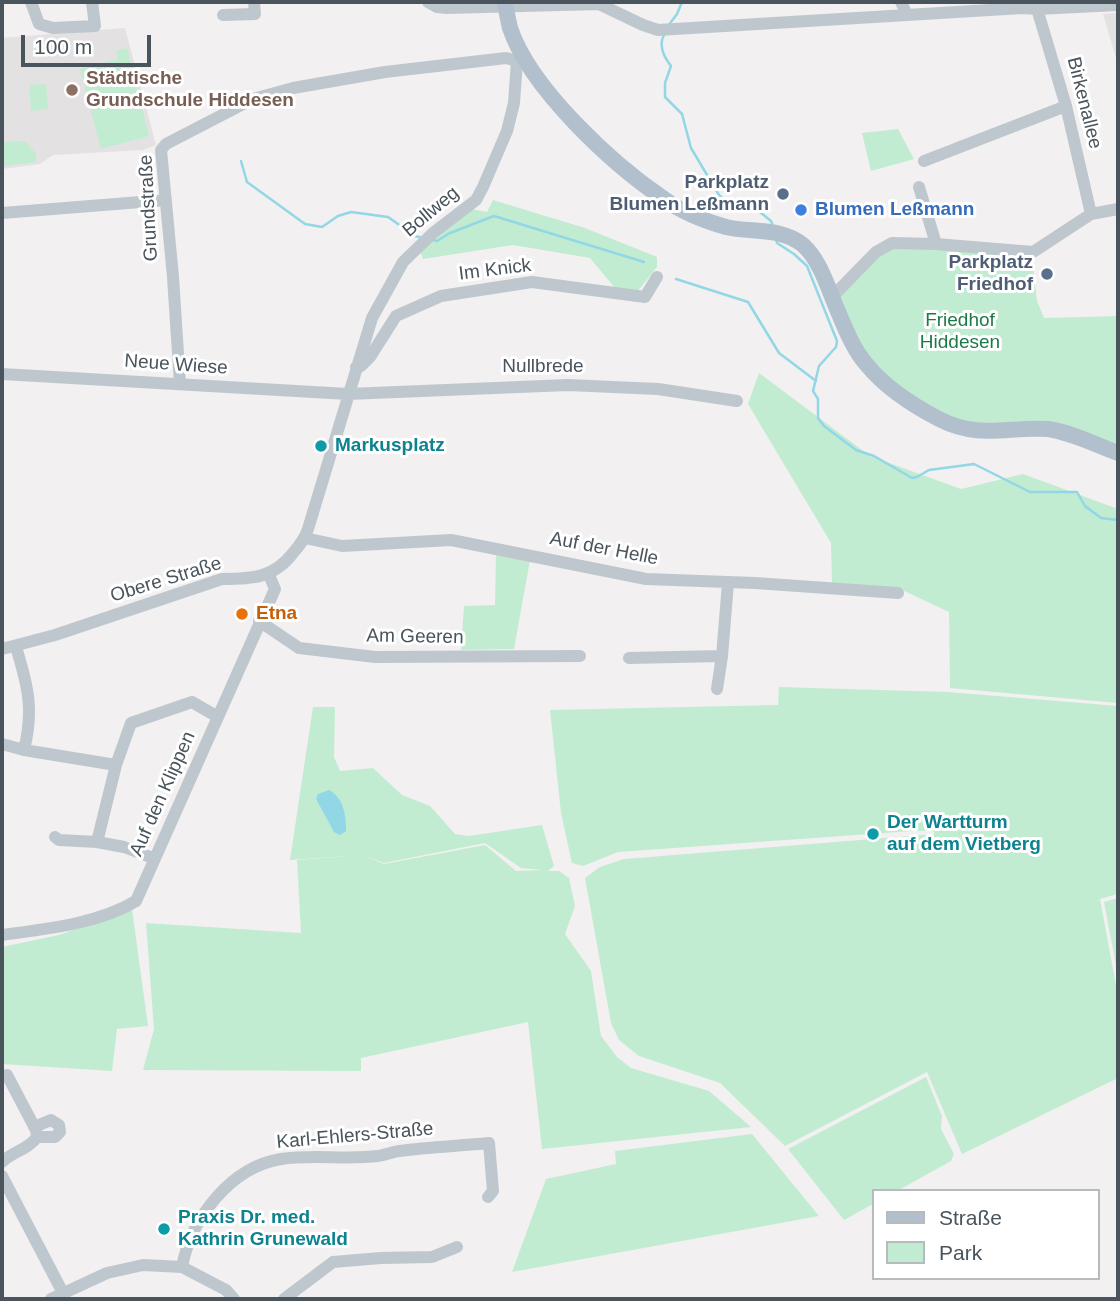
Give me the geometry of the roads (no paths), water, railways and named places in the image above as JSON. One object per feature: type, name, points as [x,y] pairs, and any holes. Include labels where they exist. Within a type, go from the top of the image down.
[{"type":"main road","points":[[505,3],[510,29],[520,57],[567,114],[621,168],[683,211],[728,227],[792,237],[808,250],[846,332],[866,365],[898,392],[940,419],[957,426],[992,432],[1049,429],[1118,453]]},
{"type":"street","points":[[32,2],[39,24],[53,28],[95,26],[92,2]]},
{"type":"street","points":[[223,15],[255,14],[254,2]]},
{"type":"street","points":[[428,2],[447,8],[505,3],[599,4],[643,26],[665,30],[1036,6],[1118,5]]},
{"type":"street","points":[[901,2],[907,15]]},
{"type":"street","name":"Birkenallee","points":[[1036,6],[1066,106],[1091,214]]},
{"type":"street","name":"Grundstraße","points":[[180,384],[161,150],[166,144],[253,99],[293,88],[385,72],[520,57]]},
{"type":"street","name":"Bollweg","points":[[348,394],[372,318],[400,266],[415,248],[476,200],[483,187],[507,131],[520,57]]},
{"type":"street","points":[[924,161],[1066,106]]},
{"type":"street","points":[[919,187],[936,244]]},
{"type":"street","points":[[2,213],[166,200]]},
{"type":"street","points":[[832,297],[876,252],[889,245],[936,244],[1032,252],[1091,214],[1118,209]]},
{"type":"street","name":"Im Knick","points":[[356,367],[370,357],[396,316],[442,296],[532,282],[645,297],[657,277]]},
{"type":"street","name":"Neue Wiese","points":[[2,374],[348,394]]},
{"type":"street","name":"Nullbrede","points":[[348,394],[568,385],[658,389],[737,401]]},
{"type":"street","points":[[269,575],[285,565],[305,538],[348,394]]},
{"type":"street","name":"Auf der Helle","points":[[305,538],[342,546],[451,540],[646,579],[898,593]]},
{"type":"street","name":"Auf den Klippen","points":[[2,935],[59,926],[131,904],[141,894],[153,858],[275,589],[269,575]]},
{"type":"street","name":"Obere Straße","points":[[2,649],[16,647],[222,579],[247,579],[269,575]]},
{"type":"street","points":[[717,689],[728,583]]},
{"type":"street","name":"Am Geeren","points":[[259,621],[299,648],[375,657],[579,656]]},
{"type":"street","points":[[16,647],[28,687],[31,708],[30,727],[24,750]]},
{"type":"street","points":[[629,658],[722,656]]},
{"type":"street","points":[[97,842],[116,765],[131,723],[192,702],[218,717]]},
{"type":"street","points":[[2,744],[116,765]]},
{"type":"street","points":[[55,838],[59,841],[97,842],[124,847],[153,858]]},
{"type":"street","points":[[2,1162],[33,1143],[35,1132],[7,1074]]},
{"type":"street","name":"Karl-Ehlers-Straße","points":[[182,1266],[184,1253],[200,1220],[219,1193],[242,1173],[280,1159],[379,1156],[396,1151],[489,1143],[493,1191],[488,1197]]},
{"type":"street","points":[[2,1176],[63,1293]]},
{"type":"street","points":[[284,1299],[333,1262],[432,1257],[457,1247]]},
{"type":"street","points":[[51,1299],[107,1273],[143,1265],[182,1266],[226,1290],[234,1299]]},
{"type":"water","points":[[329,790],[338,798],[345,814],[346,831],[340,835],[334,832],[316,799],[318,794]]},
{"type":"waterway","points":[[668,26],[682,2]]},
{"type":"waterway","points":[[664,35],[663,51],[671,66],[665,83],[665,97],[682,114],[691,148],[719,195],[727,203],[755,208],[771,221],[773,226]]},
{"type":"waterway","points":[[241,161],[247,182],[305,224],[322,227],[338,216],[351,212],[388,217],[415,236],[423,238]]},
{"type":"waterway","points":[[433,240],[437,241],[450,233],[494,216],[644,262]]},
{"type":"waterway","points":[[776,239],[777,243],[807,266],[837,341],[836,347],[819,366],[813,391],[818,399],[818,418],[824,426],[856,450],[874,456],[912,478],[929,470],[974,464],[1030,492],[1077,492],[1085,506],[1101,518],[1118,520]]},
{"type":"waterway","points":[[676,279],[748,302],[779,353],[816,381]]},
{"type":"place","name":"Städtische Grundschule Hiddesen","points":[[72,90]]},
{"type":"place","name":"Parkplatz Blumen Leßmann","points":[[783,194]]},
{"type":"place","name":"Blumen Leßmann","points":[[801,210]]},
{"type":"place","name":"Parkplatz Friedhof","points":[[1047,274]]},
{"type":"place","name":"Markusplatz","points":[[321,446]]},
{"type":"place","name":"Etna","points":[[242,614]]},
{"type":"place","name":"Der Wartturm auf dem Vietberg","points":[[873,834]]},
{"type":"place","name":"Praxis Dr. med. Kathrin Grunewald","points":[[164,1229]]},
{"type":"park label","name":"Friedhof Hiddesen","points":[[960,332]]}]
